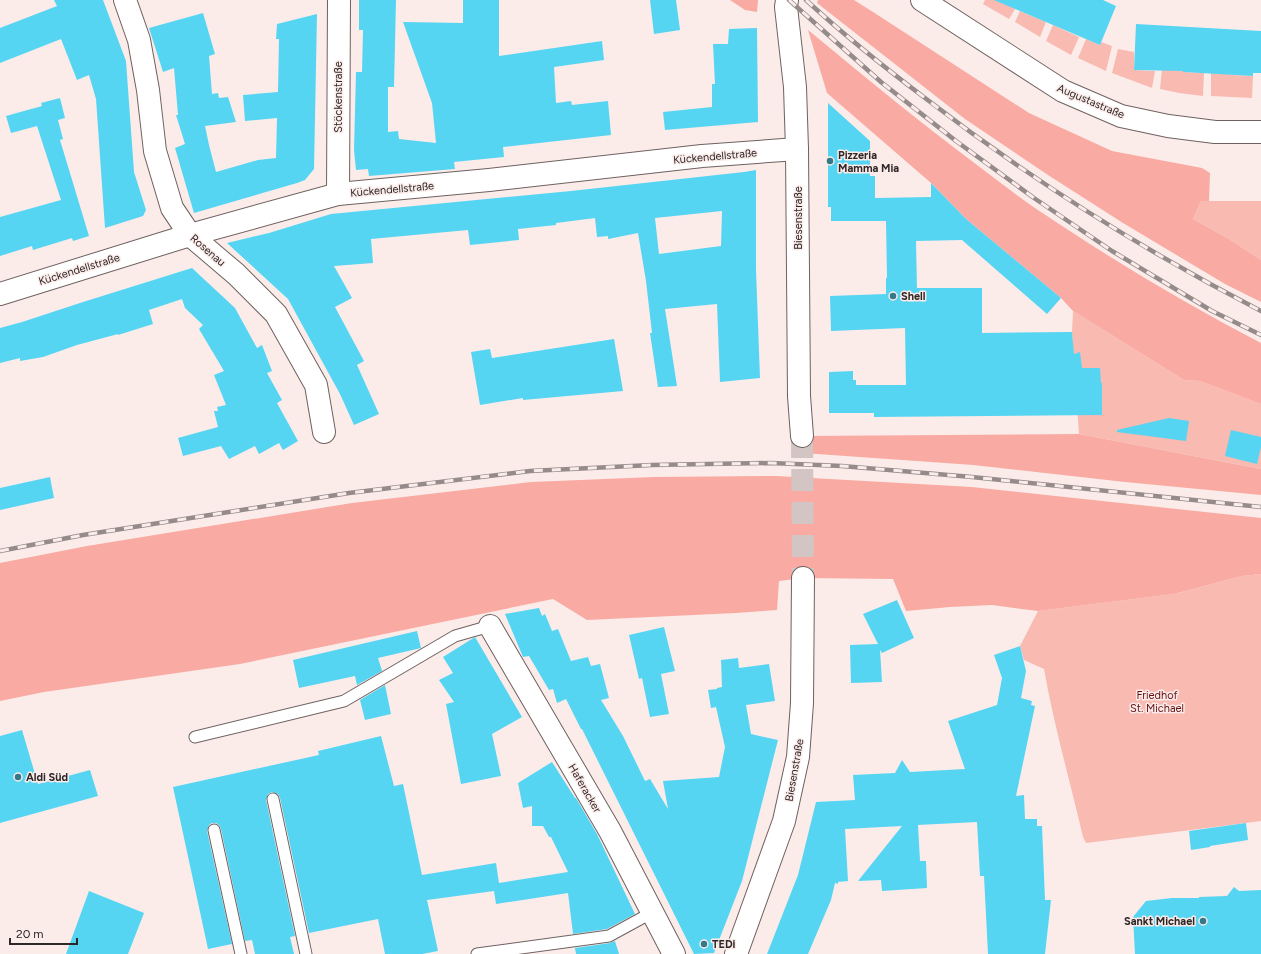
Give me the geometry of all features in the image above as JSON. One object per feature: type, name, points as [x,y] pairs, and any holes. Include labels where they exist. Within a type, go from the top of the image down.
[{"type":"street","name":"Rosenau","points":[[125,0],[139,40],[148,90],[155,151],[172,208],[190,235],[236,274],[276,314],[316,385],[324,432]]},
{"type":"street","name":"Stöckenstraße","points":[[338,194],[339,0]]},
{"type":"street","name":"Biesenstraße","points":[[787,0],[786,7],[795,87],[799,396],[802,436]]},
{"type":"street","name":"Augustastraße","points":[[922,0],[1063,91],[1121,116],[1168,126],[1215,132],[1261,132]]},
{"type":"street","name":"Kückendellstraße","points":[[0,294],[190,235],[338,194],[489,180],[702,156],[797,149]]},
{"type":"street","name":"Biesenstraße","points":[[736,954],[784,821],[798,756],[802,703],[803,578]]},
{"type":"street","name":"Haferacker","points":[[490,626],[610,831],[674,954]]},
{"type":"lane","points":[[195,737],[344,701],[455,636],[490,626]]},
{"type":"lane","points":[[273,799],[306,954]]},
{"type":"lane","points":[[214,830],[241,954]]},
{"type":"lane","points":[[477,954],[609,936],[653,912]]},
{"type":"green space","points":[[985,0],[996,0],[1015,9],[1009,19],[983,4]]},
{"type":"green space","points":[[1020,11],[1046,22],[1040,37],[1015,22]]},
{"type":"green space","points":[[1053,25],[1079,37],[1071,55],[1046,41]]},
{"type":"green space","points":[[1086,39],[1100,45],[1101,42],[1112,46],[1106,71],[1078,58]]},
{"type":"green space","points":[[1118,49],[1134,52],[1134,70],[1155,71],[1152,88],[1112,73]]},
{"type":"green space","points":[[1162,68],[1183,69],[1183,72],[1204,73],[1203,96],[1160,89]]},
{"type":"green space","points":[[1211,70],[1232,75],[1253,76],[1252,98],[1211,96]]},
{"type":"green space","points":[[1201,201],[1261,201],[1261,260],[1229,239],[1193,219]]},
{"type":"green space","points":[[1073,311],[1184,380],[1200,381],[1261,404],[1261,469],[1079,434],[1072,332]]},
{"type":"green space","name":"Friedhof St. Michael","points":[[1261,574],[1261,821],[1086,843],[1083,837],[1057,732],[1044,669],[1024,660],[1020,646],[1038,611],[1174,594],[1242,576]]},
{"type":"shaded area","points":[[730,0],[758,0],[757,12],[745,10]]},
{"type":"shaded area","points":[[818,0],[854,0],[1029,113],[1112,151],[1202,168],[1210,173],[1209,201],[1201,201],[1193,219],[1229,239],[1261,260],[1261,302],[1225,284],[1123,223],[965,119],[817,3]]},
{"type":"shaded area","points":[[808,30],[872,83],[1000,183],[1032,206],[1145,278],[1261,343],[1261,404],[1200,381],[1184,380],[1073,311],[1061,298],[966,219],[931,183],[827,93]]},
{"type":"shaded area","points":[[1079,434],[1261,469],[1261,495],[973,465],[803,453],[802,436]]},
{"type":"shaded area","points":[[776,476],[972,487],[1261,518],[1261,574],[1242,576],[1174,594],[1038,611],[992,605],[906,611],[893,579],[803,578],[779,581],[777,610],[736,613],[587,620],[553,599],[240,664],[44,692],[0,701],[0,563],[87,546],[352,503],[531,482],[654,477]]},
{"type":"building","points":[[54,0],[103,0],[126,61],[134,172],[146,210],[143,216],[105,228],[96,99],[89,75],[77,80],[61,39],[0,63],[0,28],[57,6]]},
{"type":"building","points":[[359,0],[396,0],[394,87],[388,87],[388,132],[398,131],[399,139],[436,143],[432,103],[403,22],[463,23],[463,0],[499,0],[499,56],[602,41],[604,60],[554,67],[556,103],[571,101],[572,105],[608,101],[611,135],[503,147],[504,157],[454,162],[455,169],[369,176],[368,169],[356,170],[354,150],[356,72],[362,72],[363,30],[359,30]]},
{"type":"building","points":[[650,0],[676,0],[680,30],[654,34]]},
{"type":"building","points":[[994,0],[1103,0],[1116,6],[1100,45]]},
{"type":"building","points":[[203,13],[215,54],[209,56],[212,94],[218,93],[219,98],[228,97],[236,122],[205,126],[216,172],[258,160],[276,158],[277,118],[245,121],[243,95],[278,92],[279,39],[276,39],[277,24],[317,14],[314,169],[305,180],[297,183],[194,213],[175,148],[185,144],[176,115],[178,115],[174,68],[163,72],[149,28]]},
{"type":"building","points":[[1136,24],[1261,31],[1261,73],[1253,73],[1253,76],[1183,71],[1134,70]]},
{"type":"building","points":[[757,28],[758,122],[665,130],[663,112],[712,107],[712,84],[715,84],[713,44],[728,44],[729,29]]},
{"type":"building","points":[[60,98],[65,118],[58,120],[63,139],[60,140],[89,236],[73,241],[72,238],[33,250],[32,246],[0,256],[0,217],[61,200],[37,126],[11,133],[6,116],[42,106],[41,103]]},
{"type":"building","points":[[828,103],[870,141],[870,176],[875,176],[875,198],[931,197],[931,183],[966,219],[1061,298],[1047,314],[962,240],[916,241],[917,288],[982,288],[982,333],[1072,332],[1074,354],[1080,352],[1082,368],[1100,368],[1102,383],[1102,415],[874,417],[874,413],[829,413],[829,372],[853,371],[853,380],[856,380],[856,385],[906,385],[905,328],[831,331],[830,296],[886,294],[887,278],[886,221],[831,221],[831,207],[828,207]]},
{"type":"building","points":[[756,170],[756,270],[760,378],[720,382],[717,304],[665,309],[677,386],[658,387],[650,333],[652,333],[646,281],[638,233],[608,239],[608,236],[597,237],[595,218],[556,223],[556,225],[518,229],[519,240],[470,245],[468,230],[371,239],[373,263],[334,266],[352,298],[335,307],[364,361],[357,365],[379,414],[354,425],[340,394],[288,299],[227,243],[269,233],[331,214],[571,191]],"holes":[[[722,211],[721,246],[659,254],[655,218]]]},
{"type":"building","points":[[192,268],[235,308],[257,348],[262,345],[272,371],[267,373],[282,400],[277,403],[298,441],[283,450],[279,443],[259,454],[255,446],[229,459],[221,446],[183,456],[178,438],[218,427],[214,411],[218,411],[217,407],[226,405],[214,375],[224,371],[199,329],[203,325],[185,308],[182,299],[149,310],[153,324],[118,335],[77,345],[43,357],[20,361],[20,358],[0,363],[0,328]]},
{"type":"building","points":[[614,339],[623,391],[523,400],[523,398],[480,405],[471,352],[490,349],[492,358]]},
{"type":"building","points":[[1169,418],[1189,421],[1186,441],[1117,432],[1117,430]]},
{"type":"building","points":[[1231,430],[1261,437],[1261,447],[1257,464],[1225,456]]},
{"type":"building","points":[[50,477],[54,498],[0,510],[0,488]]},
{"type":"building","points":[[897,600],[914,638],[882,653],[880,650],[882,682],[851,683],[850,645],[878,644],[863,614]]},
{"type":"building","points":[[539,608],[542,616],[545,614],[552,631],[558,629],[571,661],[588,657],[591,666],[600,664],[609,698],[601,700],[623,736],[645,781],[650,779],[668,809],[663,781],[719,777],[725,747],[716,707],[711,708],[708,690],[722,687],[721,660],[738,658],[739,668],[769,664],[775,701],[746,705],[751,734],[778,740],[742,881],[714,953],[694,954],[566,699],[557,703],[553,689],[549,690],[529,656],[523,657],[505,614]]},
{"type":"building","points":[[664,627],[675,671],[661,674],[669,714],[650,717],[642,678],[639,679],[629,635]]},
{"type":"building","points":[[417,631],[421,648],[378,658],[382,671],[357,685],[355,676],[299,688],[293,660]]},
{"type":"building","points":[[475,637],[522,717],[492,734],[501,776],[461,784],[446,704],[454,702],[439,680],[453,673],[443,657]]},
{"type":"building","points":[[1020,646],[1026,671],[1021,698],[1032,701],[1031,705],[1035,706],[1016,796],[1024,795],[1025,819],[1037,819],[1037,826],[1042,826],[1045,900],[1051,900],[1045,954],[988,954],[984,876],[980,876],[977,822],[918,825],[920,861],[926,861],[927,888],[882,891],[881,880],[858,881],[902,826],[845,829],[848,881],[838,882],[838,884],[835,883],[831,900],[808,954],[767,954],[798,875],[816,802],[855,800],[853,775],[895,773],[902,760],[910,772],[965,769],[948,721],[997,705],[1002,678],[994,655]]},
{"type":"building","points":[[385,685],[391,714],[365,720],[360,700]]},
{"type":"building","name":"Aldi Süd","points":[[22,730],[38,784],[90,770],[98,796],[0,823],[0,736]]},
{"type":"building","points":[[381,736],[394,786],[403,784],[422,875],[496,863],[499,883],[568,872],[551,837],[549,837],[543,826],[532,826],[532,806],[523,808],[518,783],[552,762],[576,798],[597,834],[635,914],[607,929],[573,934],[568,893],[496,904],[494,891],[427,900],[438,951],[422,954],[385,954],[378,919],[309,933],[280,798],[278,794],[272,792],[268,794],[266,800],[295,936],[290,937],[294,954],[255,954],[252,940],[245,941],[221,829],[216,823],[209,825],[207,831],[232,944],[208,949],[173,787],[319,755],[318,751]]},
{"type":"building","points":[[1246,823],[1248,840],[1191,850],[1189,831]]},
{"type":"building","name":"Sankt Michael","points":[[1234,887],[1239,891],[1261,890],[1261,954],[1135,954],[1133,917],[1146,901],[1172,898],[1227,896]]},
{"type":"building","points":[[89,891],[144,913],[128,954],[66,954]]},
{"type":"building","points":[[615,941],[619,954],[576,954],[575,948]]},
{"type":"tunnel","points":[[802,436],[803,578]]},
{"type":"railway","points":[[789,0],[881,82],[956,141],[1034,198],[1112,251],[1212,311],[1261,335]]},
{"type":"railway","points":[[806,0],[894,75],[1005,157],[1046,185],[1131,238],[1217,288],[1261,311]]},
{"type":"railway","points":[[0,551],[83,535],[349,493],[530,471],[652,465],[771,463],[842,466],[972,477],[1261,507]]},
{"type":"place","name":"Pizzeria Mamma Mia","points":[[830,161]]},
{"type":"place","name":"Shell","points":[[893,296]]},
{"type":"place","name":"Aldi Süd","points":[[18,777]]},
{"type":"place","name":"Sankt Michael","points":[[1203,921]]},
{"type":"place","name":"TEDi","points":[[704,944]]}]
